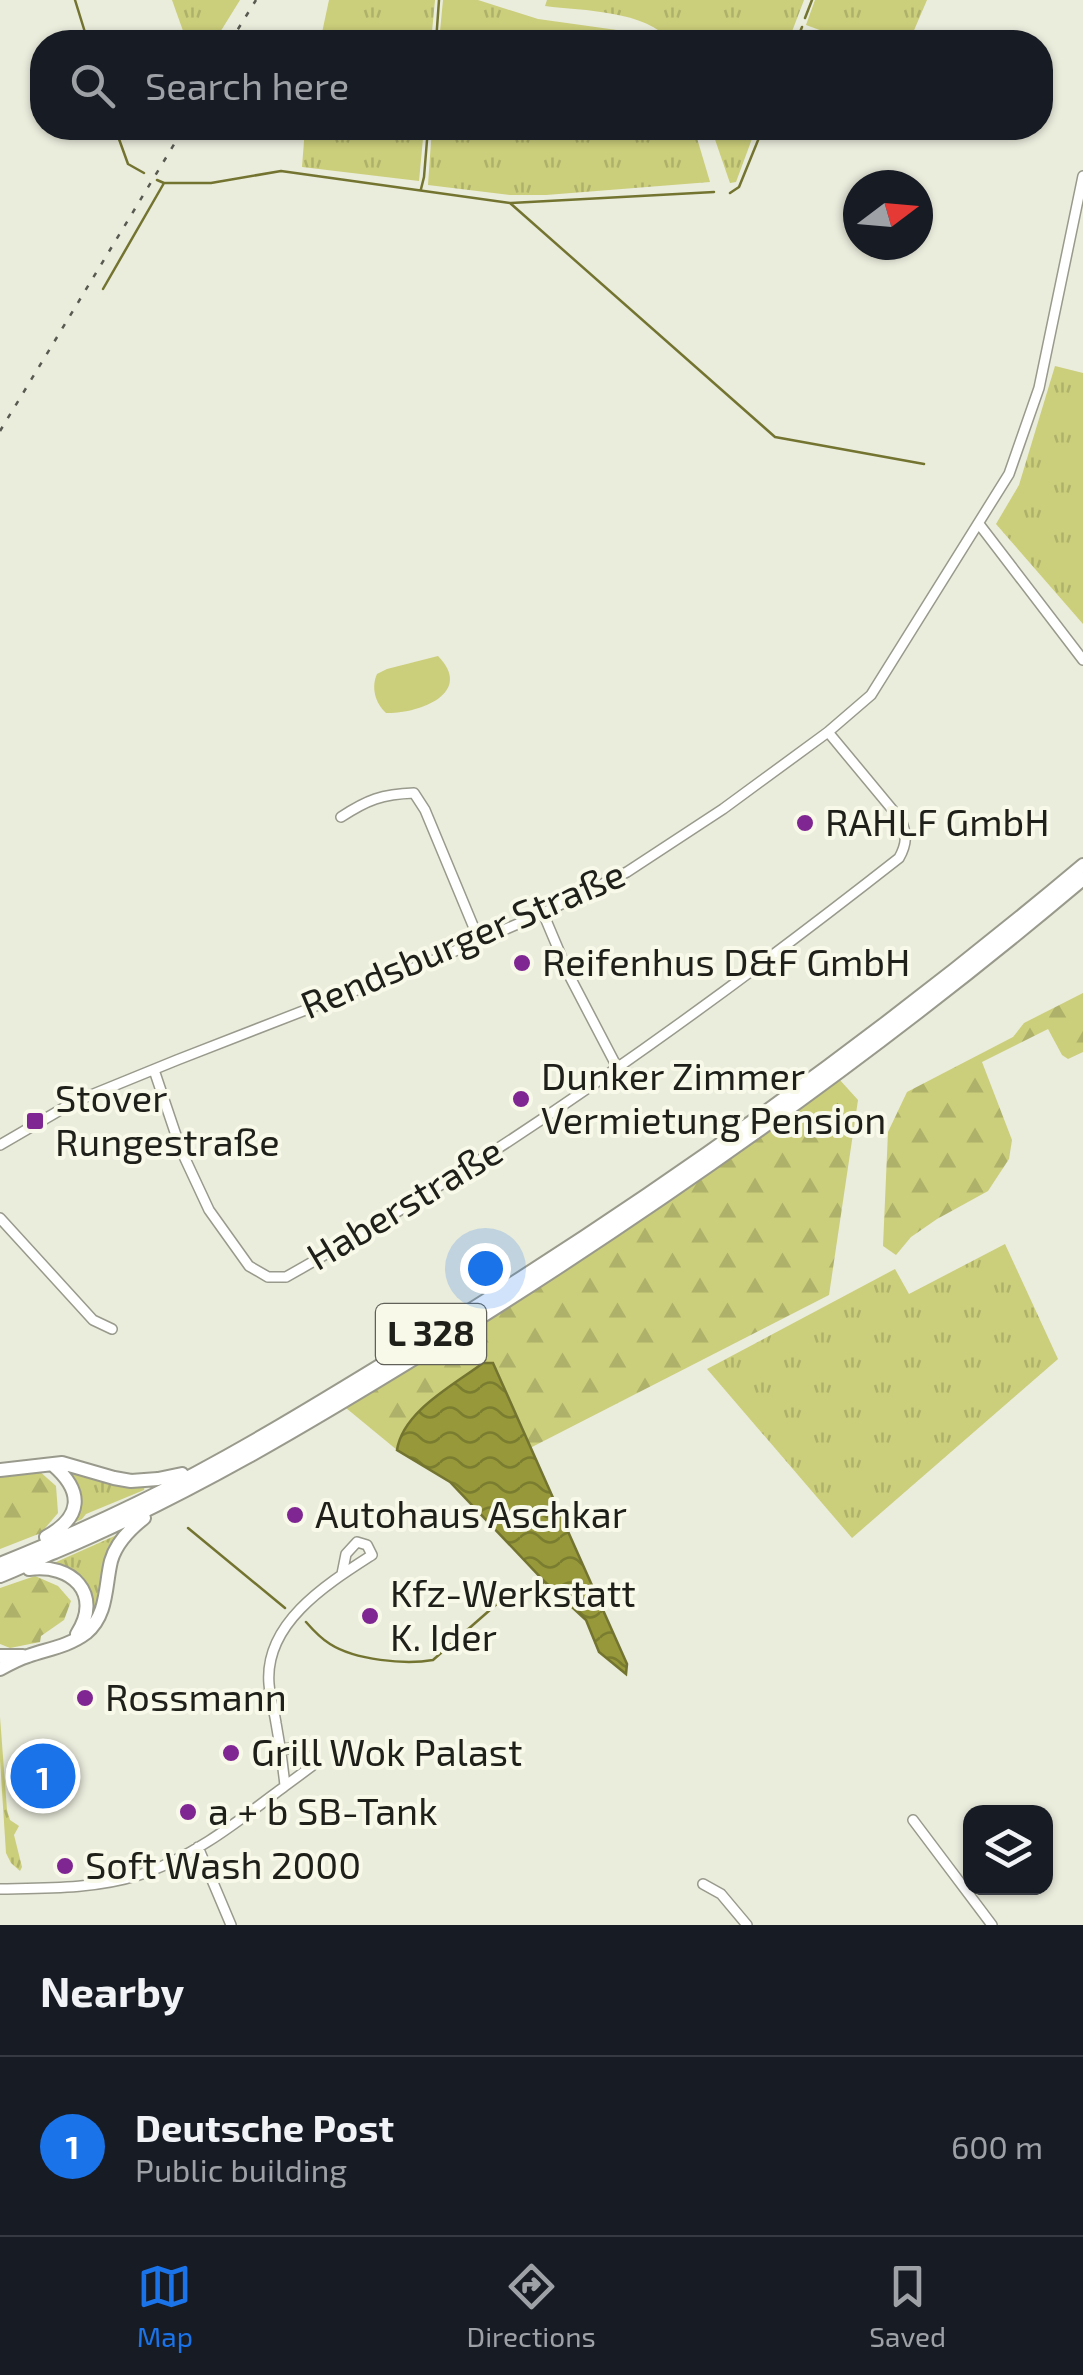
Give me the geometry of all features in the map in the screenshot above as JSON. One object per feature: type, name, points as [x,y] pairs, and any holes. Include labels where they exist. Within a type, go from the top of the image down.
[{"type":"highway","name":"L 328","points":[[3,1569],[199,1471],[466,1314],[650,1194],[858,1044],[1083,865]]},
{"type":"highway","name":"L 328","points":[[3,1569],[110,1528],[188,1490],[339,1405],[516,1295],[658,1202],[867,1051],[1083,879]]},
{"type":"highway","points":[[0,1470],[62,1463],[132,1481],[199,1471]]},
{"type":"highway","points":[[3,1569],[70,1518],[74,1489],[53,1465]]},
{"type":"highway","points":[[1,1662],[54,1649],[88,1632],[104,1605],[118,1544],[140,1521],[188,1490]]},
{"type":"highway","points":[[3,1569],[52,1567],[79,1583],[87,1613],[73,1640]]},
{"type":"street","name":"Rendsburger Straße","points":[[0,1144],[74,1102],[479,940],[628,872],[828,732],[871,695],[1009,474],[1035,402],[1083,176]]},
{"type":"street","points":[[980,524],[1083,660]]},
{"type":"street","name":"Haberstraße","points":[[154,1070],[181,1150],[208,1210],[248,1266],[268,1277],[286,1277],[437,1187],[617,1067],[786,946],[899,858],[906,836],[901,820],[828,732]]},
{"type":"street","points":[[341,817],[368,800],[414,794],[425,810],[479,940]]},
{"type":"street","points":[[542,913],[617,1067]]},
{"type":"street","points":[[0,1218],[93,1320],[112,1329]]},
{"type":"street","points":[[285,1786],[269,1684],[273,1650],[298,1611],[342,1574]]},
{"type":"street","points":[[0,1888],[110,1882],[140,1875],[198,1847],[312,1766],[304,1751],[281,1749]]},
{"type":"street","points":[[913,1820],[992,1925]]},
{"type":"street","points":[[198,1847],[231,1925]]},
{"type":"street","points":[[704,1884],[722,1894],[747,1925]]},
{"type":"green space","points":[[172,0],[240,0],[221,30],[183,30]]},
{"type":"green space","points":[[329,0],[435,0],[432,30],[323,30]]},
{"type":"green space","points":[[443,0],[478,0],[538,19],[617,30],[440,30]]},
{"type":"green space","points":[[547,0],[804,0],[793,30],[658,30],[630,18],[545,6]]},
{"type":"green space","points":[[815,0],[927,0],[914,30],[820,30],[806,25]]},
{"type":"green space","points":[[304,140],[423,140],[419,181],[302,167]]},
{"type":"green space","points":[[431,140],[698,140],[710,182],[546,195],[510,195],[428,185]]},
{"type":"green space","points":[[715,140],[752,140],[736,182],[730,183]]},
{"type":"green space","points":[[1055,366],[1083,373],[1083,624],[996,524],[1019,485]]},
{"type":"green space","points":[[438,656],[448,669],[450,681],[446,691],[426,705],[386,713],[375,695],[377,674]]},
{"type":"green space","points":[[1083,993],[1083,1052],[1068,1059],[1048,1029],[982,1062],[1012,1140],[1009,1159],[988,1191],[911,1237],[896,1255],[883,1246],[888,1132],[907,1092],[1013,1037],[1024,1023]]},
{"type":"green space","points":[[839,1079],[858,1100],[829,1295],[530,1448],[493,1363],[399,1441],[397,1450],[346,1408],[596,1248]]},
{"type":"green space","points":[[1005,1244],[1058,1359],[852,1538],[707,1369],[895,1269],[909,1294]]},
{"type":"green space","points":[[68,1469],[145,1485],[144,1490],[73,1523],[79,1506]]},
{"type":"green space","points":[[38,1470],[56,1486],[58,1513],[41,1533],[0,1549],[0,1477]]},
{"type":"green space","points":[[119,1534],[90,1625],[79,1590],[54,1563]]},
{"type":"green space","points":[[35,1576],[58,1586],[71,1601],[64,1620],[41,1636],[40,1642],[10,1648],[0,1644],[0,1588]]},
{"type":"green space","points":[[0,1717],[7,1810],[10,1820],[19,1826],[14,1835],[20,1871],[6,1853]]},
{"type":"water","points":[[483,1363],[493,1363],[627,1664],[626,1674],[599,1652],[586,1620],[450,1482],[397,1450],[401,1436],[419,1411]]},
{"type":"waterway","points":[[75,0],[84,30]]},
{"type":"waterway","points":[[437,30],[439,0]]},
{"type":"waterway","points":[[805,18],[812,0]]},
{"type":"waterway","points":[[119,140],[128,164],[144,173]]},
{"type":"waterway","points":[[421,189],[427,140]]},
{"type":"waterway","points":[[730,193],[739,187],[758,140]]},
{"type":"waterway","points":[[157,180],[211,183],[281,171],[510,203],[775,437],[924,464]]},
{"type":"waterway","points":[[103,289],[164,183]]},
{"type":"waterway","points":[[511,203],[714,192]]},
{"type":"waterway","points":[[188,1528],[285,1608]]},
{"type":"waterway","points":[[306,1622],[326,1642],[353,1654],[395,1661],[433,1660],[507,1595],[545,1582]]},
{"type":"railway","points":[[237,30],[256,0]]},
{"type":"railway","points":[[0,431],[177,140]]},
{"type":"place","name":"RAHLF GmbH","points":[[805,823]]},
{"type":"place","name":"Reifenhus D&F GmbH","points":[[522,963]]},
{"type":"place","name":"Dunker Zimmer Vermietung Pension","points":[[521,1099]]},
{"type":"place","name":"Stover Rungestraße","points":[[35,1121]]},
{"type":"place","name":"Autohaus Aschkar","points":[[295,1515]]},
{"type":"place","name":"Kfz-Werkstatt K. Ider","points":[[370,1616]]},
{"type":"place","name":"Rossmann","points":[[85,1698]]},
{"type":"place","name":"Grill Wok Palast","points":[[231,1753]]},
{"type":"place","name":"Deutsche Post","points":[[43,1776]]},
{"type":"place","name":"a + b SB-Tank","points":[[188,1812]]},
{"type":"place","name":"Soft Wash 2000","points":[[65,1866]]}]
